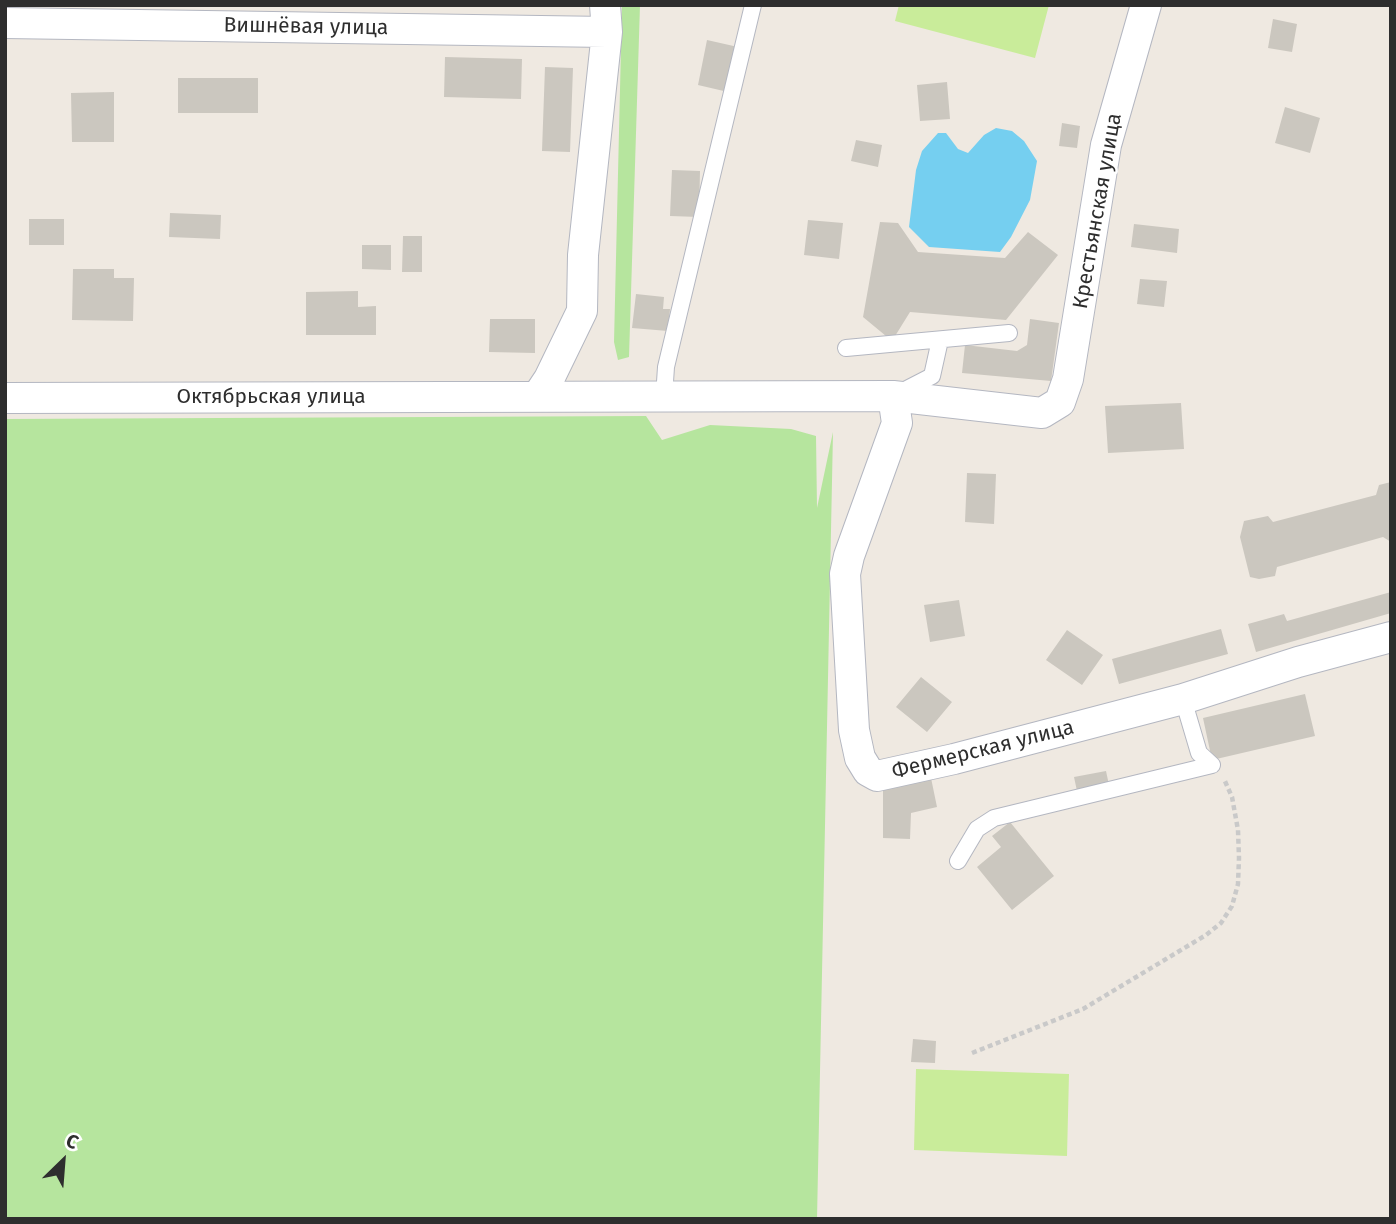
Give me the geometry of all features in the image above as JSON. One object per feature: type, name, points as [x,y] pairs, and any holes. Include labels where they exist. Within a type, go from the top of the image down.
[{"type":"street","name":"Крестьянская улица","points":[[1068,379],[1107,145],[1146,5]]},
{"type":"street","name":"Вишнёвая улица","points":[[5,23],[606,19]]},
{"type":"street","points":[[537,397],[549,379],[582,311],[583,255],[606,19]]},
{"type":"street","name":"Октябрьская улица","points":[[5,398],[893,396],[1042,413],[1060,402],[1068,379]]},
{"type":"street","name":"Фермерская улица","points":[[893,396],[897,423],[845,574],[854,730],[860,758],[868,771],[877,776],[1183,699],[1297,662],[1391,637]]},
{"type":"lane","points":[[664,397],[666,367],[753,5]]},
{"type":"lane","points":[[845,348],[1009,333]]},
{"type":"lane","points":[[893,396],[932,376],[940,340]]},
{"type":"lane","points":[[1183,699],[1199,753],[1212,765]]},
{"type":"lane","points":[[958,861],[977,829],[994,818],[1212,765]]},
{"type":"path","points":[[971,1053],[1083,1009],[1206,935],[1221,923],[1232,905],[1238,884],[1238,830],[1232,797],[1223,778],[1212,765]]},
{"type":"green space","points":[[622,5],[640,5],[629,357],[618,360],[614,342]]},
{"type":"green space","points":[[899,5],[1049,5],[1035,58],[895,21]]},
{"type":"green space","points":[[646,416],[662,440],[710,425],[791,429],[816,436],[817,508],[833,432],[817,1219],[5,1219],[5,419]]},
{"type":"green space","points":[[916,1069],[1069,1074],[1067,1156],[914,1150]]},
{"type":"water","points":[[996,128],[1012,131],[1024,141],[1037,161],[1030,200],[1011,237],[1000,252],[929,247],[909,227],[916,170],[922,151],[938,133],[946,133],[958,149],[968,153],[984,135]]},
{"type":"building","points":[[1273,19],[1297,24],[1292,52],[1268,48]]},
{"type":"building","points":[[707,40],[738,47],[728,92],[698,85]]},
{"type":"building","points":[[445,57],[522,59],[521,99],[444,97]]},
{"type":"building","points":[[545,67],[573,68],[570,152],[542,151]]},
{"type":"building","points":[[178,78],[258,78],[258,113],[178,113]]},
{"type":"building","points":[[947,82],[950,119],[920,121],[917,85]]},
{"type":"building","points":[[114,92],[114,142],[72,142],[71,93]]},
{"type":"building","points":[[1285,107],[1320,118],[1310,153],[1275,143]]},
{"type":"building","points":[[1062,123],[1080,126],[1077,148],[1059,146]]},
{"type":"building","points":[[856,140],[882,145],[878,167],[851,161]]},
{"type":"building","points":[[672,170],[700,171],[699,217],[670,216]]},
{"type":"building","points":[[170,213],[221,215],[220,239],[169,237]]},
{"type":"building","points":[[29,219],[64,219],[64,245],[29,245]]},
{"type":"building","points":[[808,220],[843,223],[839,259],[804,255]]},
{"type":"building","points":[[880,222],[898,223],[918,252],[1005,258],[1028,232],[1058,255],[1006,320],[910,312],[892,341],[863,317]]},
{"type":"building","points":[[1134,224],[1179,229],[1177,253],[1131,247]]},
{"type":"building","points":[[403,236],[422,236],[422,272],[402,272]]},
{"type":"building","points":[[362,245],[391,245],[391,270],[362,269]]},
{"type":"building","points":[[73,269],[114,269],[114,278],[134,278],[133,321],[72,320]]},
{"type":"building","points":[[1140,279],[1167,281],[1164,307],[1137,304]]},
{"type":"building","points":[[358,291],[358,307],[376,306],[376,335],[306,335],[306,292]]},
{"type":"building","points":[[636,294],[664,297],[663,309],[670,309],[668,331],[632,328]]},
{"type":"building","points":[[490,319],[535,319],[535,353],[489,352]]},
{"type":"building","points":[[1030,319],[1059,323],[1051,381],[962,373],[965,345],[1017,351],[1027,345]]},
{"type":"building","points":[[1181,403],[1184,449],[1108,453],[1105,406]]},
{"type":"building","points":[[967,473],[996,474],[994,524],[965,522]]},
{"type":"building","points":[[1391,482],[1391,542],[1383,537],[1277,567],[1275,576],[1259,579],[1250,577],[1240,537],[1244,521],[1268,516],[1273,522],[1376,495],[1379,485]]},
{"type":"building","points":[[1391,592],[1391,613],[1256,652],[1248,624],[1284,614],[1287,621]]},
{"type":"building","points":[[959,600],[965,636],[930,642],[924,605]]},
{"type":"building","points":[[1221,629],[1228,654],[1119,684],[1112,659]]},
{"type":"building","points":[[1067,630],[1103,655],[1082,685],[1046,660]]},
{"type":"building","points":[[921,677],[952,702],[927,732],[896,707]]},
{"type":"building","points":[[1305,694],[1315,736],[1212,760],[1203,718]]},
{"type":"building","points":[[1106,771],[1109,785],[1077,791],[1074,777]]},
{"type":"building","points":[[931,778],[937,807],[911,813],[910,839],[883,838],[883,787]]},
{"type":"building","points":[[1010,822],[1054,876],[1012,910],[977,867],[1001,847],[992,836]]},
{"type":"building","points":[[913,1039],[936,1041],[935,1063],[911,1062]]}]
